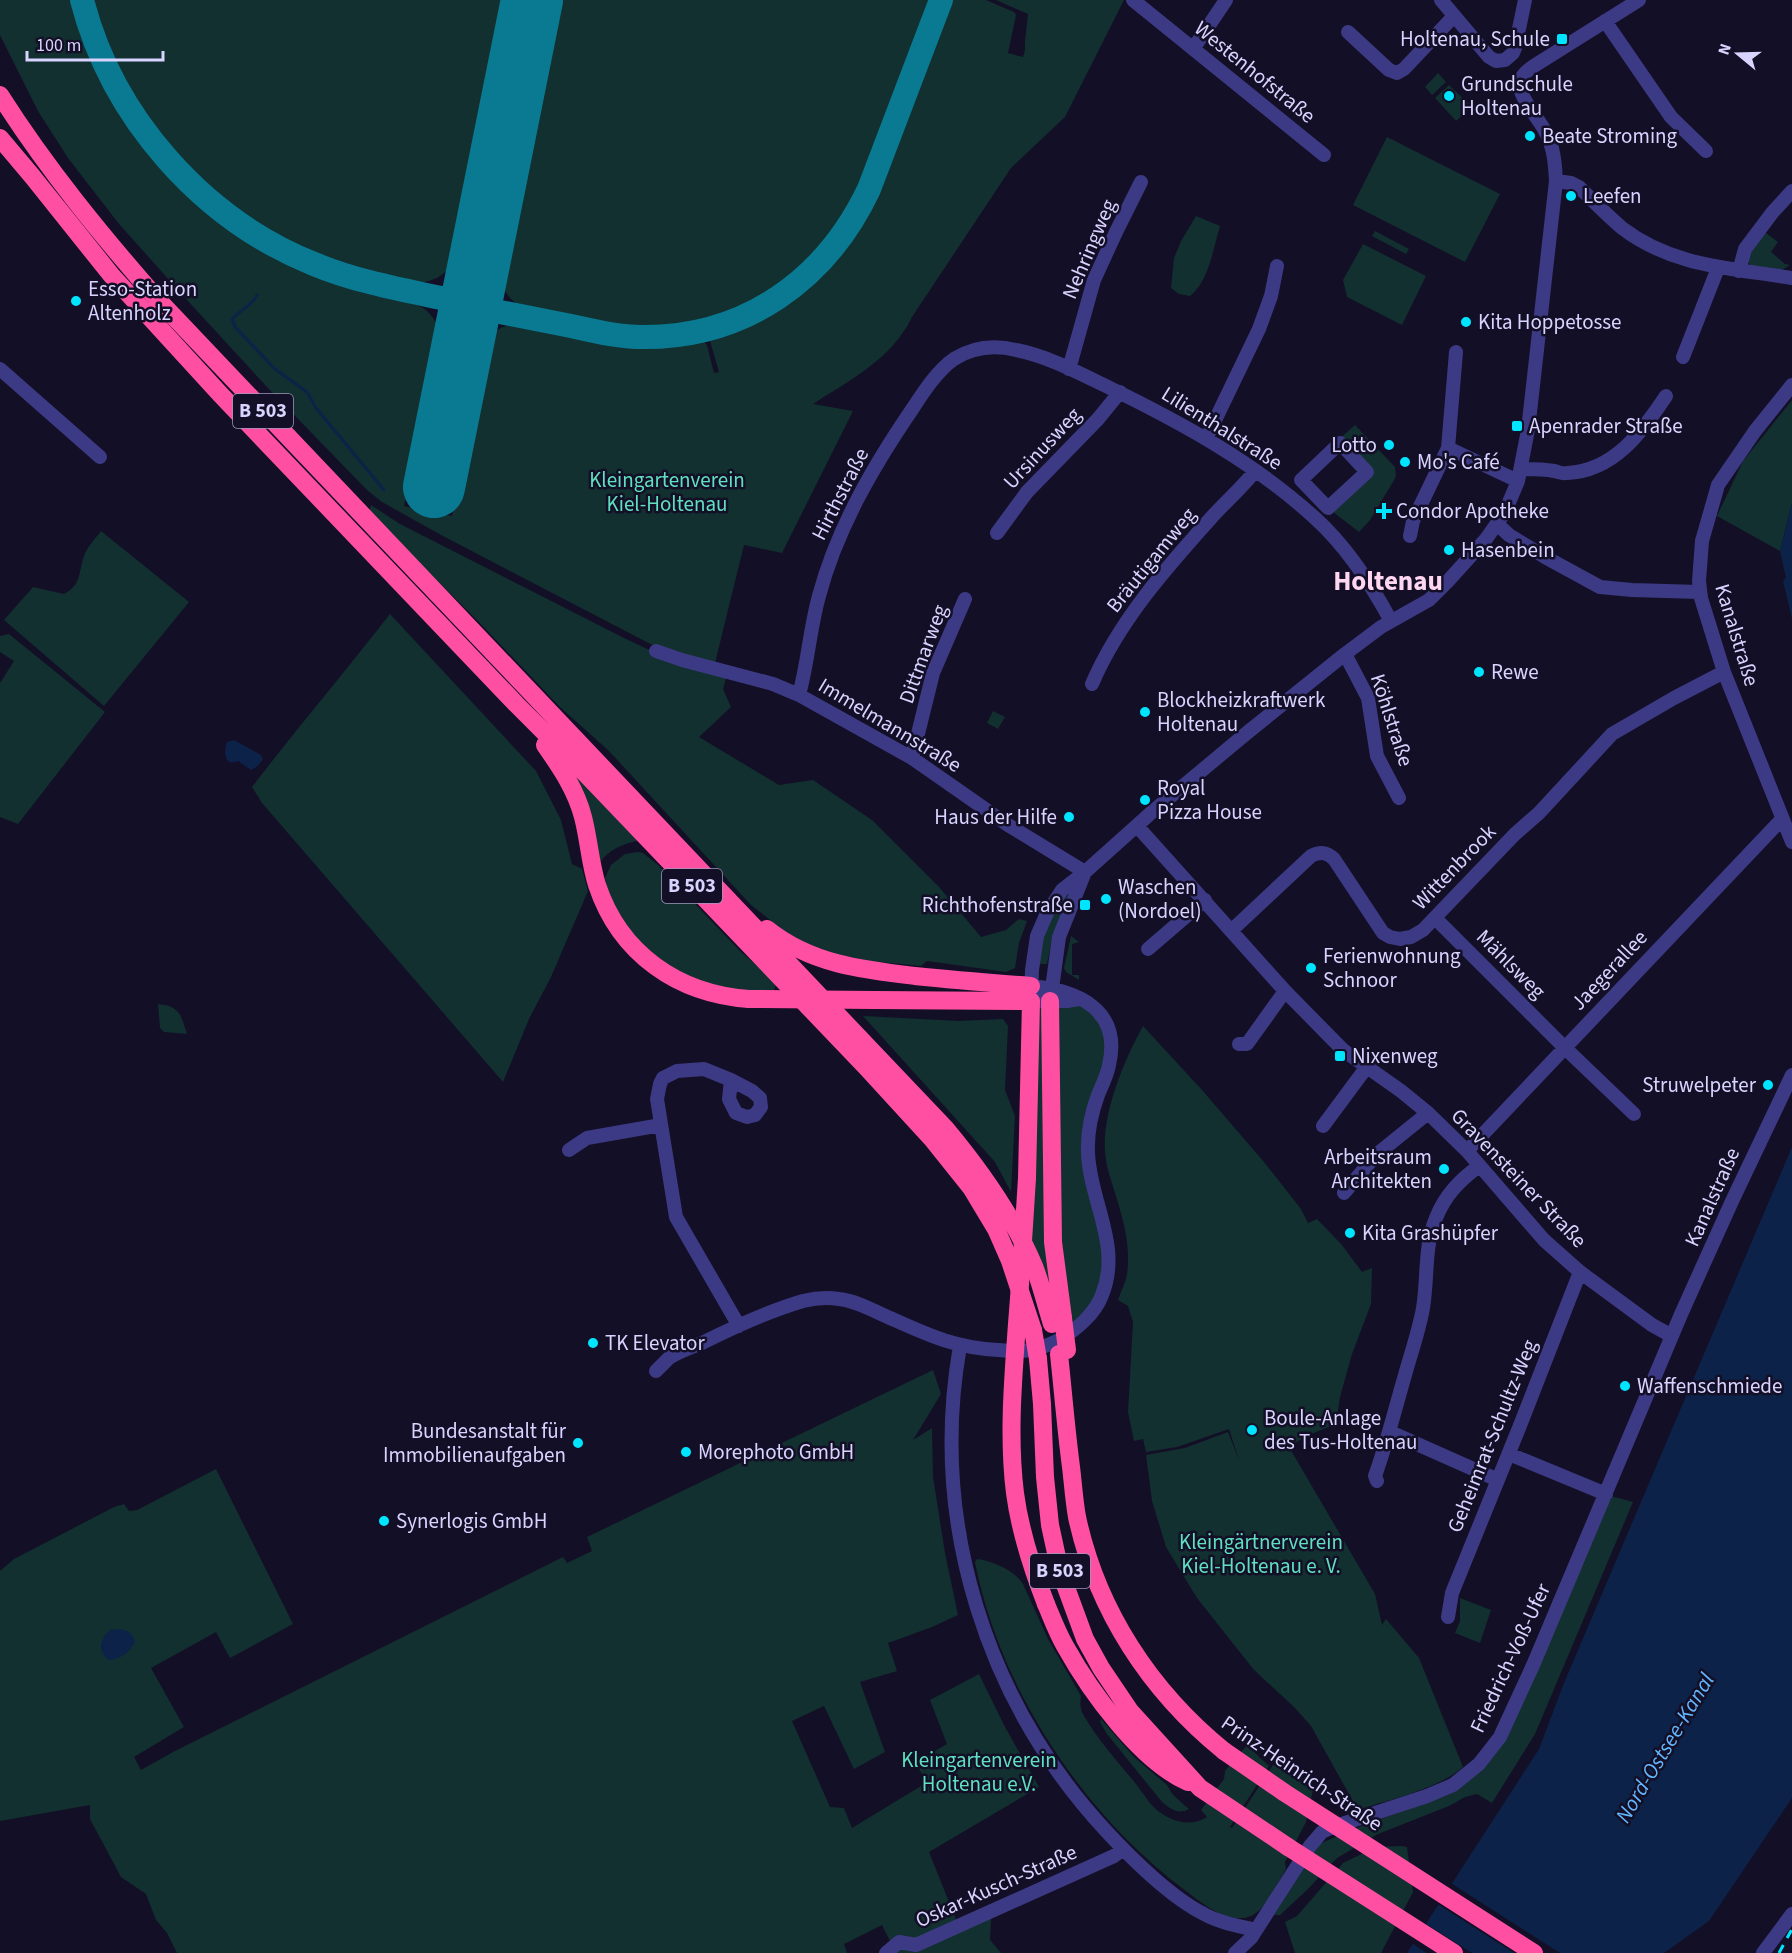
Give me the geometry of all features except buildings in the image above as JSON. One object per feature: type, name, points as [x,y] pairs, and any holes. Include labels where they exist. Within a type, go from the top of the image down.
[{"type":"highway","name":"B 503","points":[[0,94],[67,192],[167,310],[916,1096],[966,1154],[1008,1215],[1030,1256],[1058,1321]]},
{"type":"highway","name":"B 503","points":[[0,124],[32,176],[112,276],[149,318],[882,1084],[972,1189],[996,1229],[1014,1271],[1033,1330],[1042,1404],[1050,1526],[1060,1571],[1072,1606],[1085,1639],[1101,1668],[1130,1711],[1200,1788]]},
{"type":"highway","points":[[0,138],[32,176]]},
{"type":"highway","points":[[516,704],[568,777],[584,818],[599,891],[609,913],[624,936],[654,966],[683,984],[716,995],[749,999],[874,1000],[1031,993]]},
{"type":"highway","points":[[722,892],[771,932],[793,946],[832,963],[1031,993]]},
{"type":"highway","name":"B 503","points":[[1031,993],[1027,1178],[1014,1369],[1011,1451],[1019,1516],[1030,1562],[1046,1604],[1068,1652],[1095,1693],[1113,1716],[1161,1767],[1200,1788],[1454,1953]]},
{"type":"highway","points":[[1051,994],[1053,1242],[1058,1321]]},
{"type":"highway","name":"Prinz-Heinrich-Straße","points":[[1058,1321],[1063,1352],[1068,1438],[1077,1515],[1085,1547],[1094,1576],[1117,1624],[1149,1675],[1173,1704],[1224,1751],[1285,1793],[1534,1953]]},
{"type":"street","name":"Westenhofstraße","points":[[1132,0],[1323,155]]},
{"type":"street","points":[[1193,49],[1226,0]]},
{"type":"street","points":[[1441,0],[1489,57],[1496,61],[1505,60],[1513,53],[1526,0]]},
{"type":"street","points":[[656,1371],[670,1358],[739,1326],[802,1302],[819,1298],[838,1299],[864,1306],[960,1346],[1025,1352],[1047,1346],[1071,1333],[1084,1321],[1102,1297],[1110,1258],[1106,1231],[1093,1186],[1088,1153],[1090,1124],[1097,1097],[1108,1070],[1112,1047],[1108,1027],[1100,1012],[1088,1002],[1051,994],[1031,993],[1035,945],[1047,913],[1062,890],[1248,732],[1346,654],[1391,621],[1425,603],[1436,594],[1497,524],[1508,506],[1520,475],[1528,430],[1556,181],[1555,157],[1552,147],[1540,122],[1522,95],[1520,85],[1526,72],[1537,64],[1639,0]]},
{"type":"street","points":[[1348,32],[1389,70],[1397,73],[1404,69],[1454,16]]},
{"type":"street","points":[[1605,21],[1671,117],[1706,152]]},
{"type":"street","points":[[1505,60],[1522,79]]},
{"type":"street","points":[[1556,181],[1571,183],[1579,187],[1624,229],[1677,257],[1718,268],[1792,278]]},
{"type":"street","name":"Nehringweg","points":[[1069,369],[1094,280],[1141,183]]},
{"type":"street","points":[[1738,271],[1745,249],[1792,191]]},
{"type":"street","points":[[1206,439],[1259,329],[1271,294],[1277,266]]},
{"type":"street","points":[[1683,357],[1718,268]]},
{"type":"street","name":"Lilienthalstraße","points":[[980,348],[1016,350],[1069,369],[1120,392],[1206,439],[1256,471],[1290,497],[1331,534],[1360,572],[1391,621]]},
{"type":"street","name":"Hirthstraße","points":[[799,695],[819,594],[840,536],[865,486],[907,417],[938,376],[956,358],[980,348]]},
{"type":"street","points":[[1410,536],[1413,521],[1448,448],[1456,352]]},
{"type":"street","points":[[0,369],[100,457]]},
{"type":"street","name":"Kanalstraße","points":[[1792,385],[1748,440],[1718,485],[1702,541],[1699,566],[1699,592],[1724,672],[1792,842]]},
{"type":"street","name":"Ursinusweg","points":[[997,533],[1027,492],[1098,420],[1120,392]]},
{"type":"street","points":[[1448,448],[1520,475],[1552,471],[1565,474],[1601,465],[1618,454],[1627,446],[1666,396]]},
{"type":"street","points":[[1340,443],[1367,472],[1328,508],[1301,480],[1340,443]]},
{"type":"street","name":"Bräutigamweg","points":[[1092,684],[1104,657],[1150,589],[1203,527],[1256,471]]},
{"type":"street","points":[[1497,524],[1509,535],[1600,587],[1699,592]]},
{"type":"street","name":"Dittmarweg","points":[[912,758],[933,673],[965,599]]},
{"type":"street","name":"Immelmannstraße","points":[[656,651],[773,684],[799,695],[912,758],[1014,829],[1085,872]]},
{"type":"street","name":"Köhlstraße","points":[[1346,654],[1368,698],[1377,756],[1399,798]]},
{"type":"street","name":"Wittenbrook","points":[[1232,930],[1311,856],[1320,852],[1334,859],[1386,936],[1395,939],[1411,937],[1436,918],[1515,834],[1539,813],[1612,734],[1724,672]]},
{"type":"street","name":"Jaegerallee","points":[[1467,1151],[1782,819]]},
{"type":"street","name":"Gravensteiner Straße","points":[[1137,826],[1285,991],[1343,1050],[1428,1113],[1467,1151],[1544,1240],[1580,1272],[1652,1325],[1672,1336]]},
{"type":"street","points":[[1051,994],[1059,937],[1085,872]]},
{"type":"street","points":[[1148,949],[1204,900]]},
{"type":"street","name":"Mählsweg","points":[[1436,918],[1634,1114]]},
{"type":"street","points":[[1239,1044],[1247,1044],[1285,991]]},
{"type":"street","points":[[1323,1126],[1366,1068]]},
{"type":"street","points":[[731,1080],[704,1069],[677,1071],[663,1078],[658,1092],[676,1217],[739,1326]]},
{"type":"street","name":"Kanalstraße","points":[[1672,1336],[1732,1201],[1792,1075]]},
{"type":"street","points":[[1344,1193],[1376,1155],[1428,1113]]},
{"type":"street","points":[[568,1150],[587,1138],[661,1125]]},
{"type":"street","points":[[1377,1480],[1375,1476],[1390,1432],[1422,1315],[1432,1227],[1439,1209],[1450,1192],[1466,1175],[1479,1166]]},
{"type":"street","name":"Geheimrat-Schultz-Weg","points":[[1448,1617],[1452,1593],[1580,1272]]},
{"type":"street","name":"Friedrich-Voß-Ufer","points":[[1235,1953],[1251,1938],[1310,1846],[1322,1832],[1443,1791],[1462,1780],[1485,1757],[1500,1737],[1517,1703],[1672,1336]]},
{"type":"street","points":[[960,1346],[952,1407],[952,1487],[956,1524],[977,1608],[1000,1672],[1029,1728],[1054,1767],[1088,1811],[1123,1849],[1153,1876],[1204,1914],[1221,1921],[1257,1928]]},
{"type":"street","points":[[1390,1432],[1498,1480]]},
{"type":"street","points":[[1509,1454],[1606,1494]]},
{"type":"street","name":"Oskar-Kusch-Straße","points":[[886,1953],[899,1942],[916,1945],[1114,1856],[1123,1849]]},
{"type":"street","points":[[1763,1953],[1792,1914]]},
{"type":"green space","name":"Kleingartenverein Kiel-Holtenau","points":[[0,0],[71,0],[92,60],[122,116],[160,167],[210,216],[268,254],[298,270],[357,291],[412,303],[431,315],[440,329],[404,506],[452,516],[489,338],[495,332],[505,326],[517,324],[621,344],[669,344],[701,339],[707,345],[714,373],[719,372],[710,341],[712,336],[772,312],[808,285],[846,245],[869,210],[950,0],[986,0],[1014,12],[1016,15],[1008,53],[1023,57],[1028,14],[996,0],[1124,0],[1065,117],[1011,168],[904,332],[882,357],[813,404],[853,411],[782,553],[744,545],[715,663],[660,649],[441,535],[382,502],[367,490],[187,300],[119,224],[68,158],[38,111],[0,35]]},
{"type":"green space","points":[[92,0],[507,0],[454,263],[437,278],[414,283],[362,270],[331,259],[301,246],[245,213],[195,172],[151,124],[121,74]]},
{"type":"green space","points":[[558,0],[931,0],[857,195],[819,251],[784,284],[741,308],[694,322],[645,328],[597,324],[526,309],[510,298],[501,281]]},
{"type":"green space","points":[[1438,73],[1446,82],[1432,95],[1425,87]]},
{"type":"green space","points":[[1449,85],[1472,107],[1456,121],[1435,98]]},
{"type":"green space","points":[[1387,137],[1500,194],[1465,262],[1353,205]]},
{"type":"green space","points":[[1196,216],[1220,226],[1206,273],[1202,282],[1190,296],[1179,294],[1171,288],[1174,258]]},
{"type":"green space","points":[[1762,230],[1778,242],[1771,252],[1785,264],[1790,265],[1782,270],[1752,266],[1747,261],[1748,251]]},
{"type":"green space","points":[[1375,231],[1409,249],[1406,254],[1372,236]]},
{"type":"green space","points":[[1363,244],[1426,276],[1402,325],[1347,297],[1343,280]]},
{"type":"green space","points":[[1792,400],[1792,503],[1780,551],[1717,516],[1743,461]]},
{"type":"green space","points":[[1355,425],[1395,467],[1396,476],[1370,520],[1359,532],[1328,508],[1367,472],[1337,441]]},
{"type":"green space","points":[[371,505],[400,524],[624,638],[660,655],[727,674],[723,689],[731,707],[699,737],[779,785],[813,780],[872,820],[939,887],[981,937],[1006,930],[1019,919],[1027,921],[1019,943],[1015,968],[1006,972],[927,961],[921,966],[870,961],[820,951],[787,933],[751,905],[609,751],[560,707],[474,617],[369,513]]},
{"type":"green space","points":[[101,531],[189,602],[104,706],[4,620],[33,587],[64,594],[70,590],[77,582],[85,553]]},
{"type":"green space","points":[[390,614],[536,771],[561,820],[572,864],[582,869],[588,891],[551,977],[529,1019],[503,1082],[262,803],[252,787]]},
{"type":"green space","points":[[9,634],[105,712],[18,824],[0,817],[0,683],[14,661],[0,652],[0,636]]},
{"type":"green space","points":[[993,711],[1005,717],[998,729],[987,723]]},
{"type":"green space","points":[[559,753],[641,840],[616,848],[598,865]]},
{"type":"green space","points":[[643,853],[658,865],[741,952],[773,979],[776,984],[774,991],[768,994],[694,984],[636,943],[608,895],[605,878],[611,865],[625,854]]},
{"type":"green space","points":[[1068,892],[1071,893],[1053,935],[1047,964],[1037,964],[1040,945],[1048,921]]},
{"type":"green space","points":[[1071,936],[1079,942],[1072,944],[1072,975],[1079,975],[1079,980],[1066,972],[1064,968]]},
{"type":"green space","points":[[1079,999],[1110,1035],[1090,1124],[1107,1279],[1071,1333],[1063,1318],[1050,1001]]},
{"type":"green space","points":[[158,1004],[175,1009],[187,1034],[164,1032],[160,1028]]},
{"type":"green space","points":[[1037,1009],[1042,1009],[1052,1296],[1029,1248]]},
{"type":"green space","points":[[863,1016],[959,1021],[1003,1019],[1008,1026],[1005,1090],[1015,1116],[1011,1192],[995,1162]]},
{"type":"green space","name":"Kleingärtnerverein Kiel-Holtenau e. V.","points":[[1143,1026],[1264,1162],[1301,1209],[1308,1223],[1317,1219],[1342,1245],[1362,1272],[1372,1268],[1371,1304],[1352,1354],[1340,1397],[1336,1424],[1306,1436],[1289,1447],[1375,1594],[1382,1625],[1386,1619],[1419,1658],[1463,1767],[1441,1781],[1398,1798],[1358,1810],[1311,1726],[1254,1670],[1197,1598],[1166,1547],[1152,1501],[1146,1455],[1185,1448],[1228,1432],[1239,1460],[1229,1429],[1177,1447],[1146,1452],[1143,1439],[1134,1441],[1128,1412],[1133,1322],[1128,1306],[1118,1300],[1127,1274],[1127,1242],[1106,1162],[1105,1137],[1116,1087]]},
{"type":"green space","name":"Kleingartenverein Holtenau e.V.","points":[[933,1370],[941,1394],[913,1440],[932,1428],[933,1477],[958,1615],[888,1643],[897,1671],[860,1682],[885,1752],[854,1769],[824,1706],[792,1721],[830,1807],[844,1808],[852,1828],[926,1783],[916,1762],[947,1744],[930,1700],[979,1674],[1005,1727],[1039,1787],[929,1852],[957,1922],[991,1918],[990,1940],[1001,1953],[896,1953],[882,1925],[844,1944],[847,1953],[177,1953],[167,1933],[156,1920],[146,1894],[121,1877],[90,1819],[90,1805],[0,1821],[0,1571],[14,1559],[114,1507],[124,1504],[129,1511],[137,1510],[216,1469],[293,1624],[230,1658],[216,1632],[151,1668],[184,1727],[134,1757],[141,1770],[563,1557],[567,1563],[592,1551],[587,1537]]},
{"type":"green space","points":[[1611,1496],[1633,1502],[1535,1734],[1492,1803],[1477,1794],[1465,1797],[1449,1806],[1378,1834],[1337,1858],[1280,1915],[1274,1915],[1319,1844],[1445,1796],[1466,1783],[1487,1761]]},
{"type":"green space","points":[[977,1559],[1003,1567],[1023,1584],[1048,1639],[1081,1696],[1080,1705],[1083,1714],[1108,1750],[1160,1812],[1174,1820],[1185,1822],[1196,1822],[1207,1817],[1201,1810],[1224,1779],[1225,1771],[1248,1744],[1269,1766],[1230,1827],[1232,1828],[1273,1765],[1282,1765],[1312,1785],[1306,1822],[1285,1862],[1286,1869],[1267,1902],[1256,1913],[1251,1916],[1234,1918],[1216,1912],[1200,1902],[1148,1860],[1113,1825],[1080,1786],[1051,1745],[1025,1701],[1004,1655],[987,1609],[975,1562]]},
{"type":"green space","points":[[1460,1598],[1491,1610],[1480,1643],[1455,1633],[1460,1621]]},
{"type":"green space","points":[[1101,1719],[1134,1757],[1167,1785],[1173,1795],[1189,1809],[1178,1811],[1162,1802],[1107,1734],[1100,1722]]},
{"type":"green space","points":[[1376,1847],[1407,1847],[1413,1892],[1381,1953],[1295,1953],[1285,1922],[1297,1916],[1343,1863]]},
{"type":"water","points":[[1792,503],[1792,619],[1783,581],[1786,578],[1780,551]]},
{"type":"water","points":[[234,740],[261,755],[263,759],[258,766],[251,770],[238,761],[228,761],[225,754],[227,742]]},
{"type":"water","name":"Nord-Ostsee-Kanal","points":[[1792,1147],[1792,1798],[1709,1921],[1664,1953],[1407,1953],[1539,1749],[1564,1683]]},
{"type":"water","points":[[119,1629],[130,1633],[135,1643],[123,1655],[108,1660],[102,1652],[102,1641],[110,1630]]},
{"type":"pier","points":[[1449,1882],[1560,1953],[1514,1953],[1436,1903]]},
{"type":"pier","points":[[1423,1922],[1472,1953],[1427,1953],[1410,1942]]},
{"type":"waterway","points":[[257,295],[253,302],[232,319],[235,327],[275,369],[307,392],[316,408],[384,490]]},
{"type":"taxiway","points":[[82,0],[96,43],[115,84],[139,123],[167,159],[199,192],[235,220],[273,245],[329,270],[377,284],[441,298],[449,298],[461,291],[477,259]]},
{"type":"taxiway","points":[[484,239],[480,268],[481,288],[483,297],[495,311],[606,333],[642,337],[680,335],[715,327],[748,315],[778,298],[805,276],[830,251],[851,222],[869,189],[941,0]]},
{"type":"runway","points":[[434,487],[532,0]]},
{"type":"railway","points":[[1779,1953],[1792,1929]]},
{"type":"place","name":"Holtenau, Schule","points":[[1562,39]]},
{"type":"place","name":"Grundschule Holtenau","points":[[1449,96]]},
{"type":"place","name":"Beate Stroming","points":[[1530,136]]},
{"type":"place","name":"Leefen","points":[[1571,196]]},
{"type":"place","name":"Esso-Station Altenholz","points":[[76,301]]},
{"type":"place","name":"Kita Hoppetosse","points":[[1466,322]]},
{"type":"place","name":"Apenrader Straße","points":[[1517,426]]},
{"type":"place","name":"Lotto","points":[[1389,445]]},
{"type":"place","name":"Mo's Café","points":[[1405,462]]},
{"type":"place","name":"Condor Apotheke","points":[[1384,511]]},
{"type":"place","name":"Hasenbein","points":[[1449,550]]},
{"type":"place","name":"Rewe","points":[[1479,672]]},
{"type":"place","name":"Blockheizkraftwerk Holtenau","points":[[1145,712]]},
{"type":"place","name":"Royal Pizza House","points":[[1145,800]]},
{"type":"place","name":"Haus der Hilfe","points":[[1069,817]]},
{"type":"place","name":"Waschen (Nordoel)","points":[[1106,899]]},
{"type":"place","name":"Richthofenstraße","points":[[1085,905]]},
{"type":"place","name":"Ferienwohnung Schnoor","points":[[1311,968]]},
{"type":"place","name":"Nixenweg","points":[[1340,1056]]},
{"type":"place","name":"Struwelpeter","points":[[1768,1085]]},
{"type":"place","name":"Arbeitsraum Architekten","points":[[1444,1169]]},
{"type":"place","name":"Kita Grashüpfer","points":[[1350,1233]]},
{"type":"place","name":"TK Elevator","points":[[593,1343]]},
{"type":"place","name":"Waffenschmiede","points":[[1625,1386]]},
{"type":"place","name":"Boule-Anlage des Tus-Holtenau","points":[[1252,1430]]},
{"type":"place","name":"Bundesanstalt für Immobilienaufgaben","points":[[578,1443]]},
{"type":"place","name":"Morephoto GmbH","points":[[686,1452]]},
{"type":"place","name":"Synerlogis GmbH","points":[[384,1521]]},
{"type":"district","name":"Holtenau","points":[[1388,581]]}]
